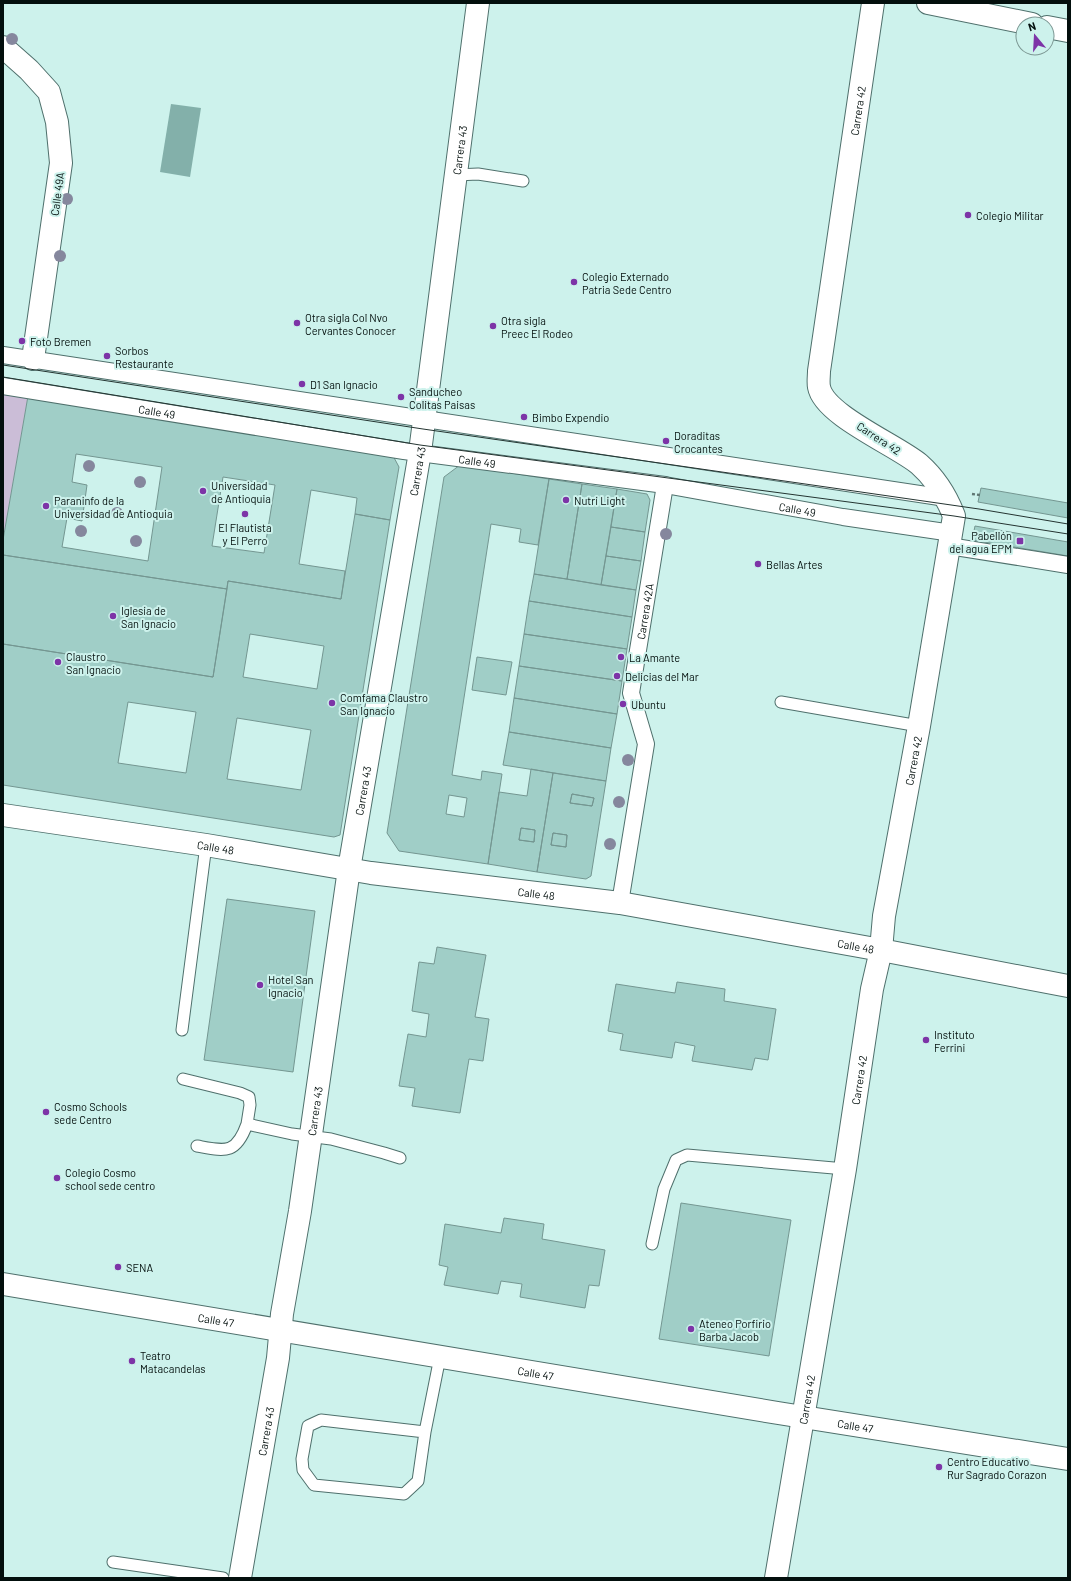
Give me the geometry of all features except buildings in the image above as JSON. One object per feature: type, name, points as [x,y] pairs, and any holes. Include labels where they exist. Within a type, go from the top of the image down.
[{"type":"street","name":"Carrera 43","points":[[240,1578],[282,1331],[282,1314],[310,1137],[349,869],[420,452],[478,3]]},
{"type":"street","name":"Carrera 42","points":[[776,1578],[844,1169],[872,988],[881,950],[884,916],[919,726],[954,516],[946,498],[934,478],[917,463],[838,413],[826,401],[819,387],[820,363],[873,3]]},
{"type":"street","points":[[928,3],[1015,21]]},
{"type":"street","points":[[1055,29],[1068,31]]},
{"type":"street","name":"Calle 49A","points":[[3,47],[29,70],[49,92],[58,128],[61,163],[33,359]]},
{"type":"street","points":[[3,355],[946,498]]},
{"type":"street","name":"Calle 49","points":[[3,386],[420,452],[665,485],[836,516],[1068,565]]},
{"type":"street","name":"Carrera 42A","points":[[620,903],[646,744],[631,693],[665,485]]},
{"type":"street","name":"Calle 48","points":[[3,815],[206,845],[349,869],[620,903],[881,950],[1068,986]]},
{"type":"street","name":"Calle 47","points":[[3,1284],[802,1417],[1068,1458]]},
{"type":"lane","points":[[456,175],[478,174],[523,181]]},
{"type":"lane","points":[[781,702],[919,726]]},
{"type":"lane","points":[[182,1030],[206,845]]},
{"type":"lane","points":[[183,1079],[240,1093],[249,1097],[250,1105],[247,1124],[243,1136],[236,1144],[222,1151],[197,1146]]},
{"type":"lane","points":[[247,1124],[292,1134],[331,1139],[400,1158]]},
{"type":"lane","points":[[652,1244],[664,1189],[676,1160],[687,1155],[844,1169]]},
{"type":"lane","points":[[424,1432],[321,1420],[308,1426],[302,1459],[303,1470],[314,1485],[404,1494],[418,1480],[424,1432],[440,1357]]},
{"type":"lane","points":[[112,1562],[223,1578]]},
{"type":"shaded area","points":[[3,394],[28,396],[3,540]]},
{"type":"water","points":[[171,104],[201,108],[190,177],[160,172]]},
{"type":"tram line","points":[[3,365],[423,429],[979,509],[1068,524]]},
{"type":"tram line","points":[[3,377],[420,445],[954,516],[1068,534]]},
{"type":"place","name":"Colegio Militar","points":[[968,215]]},
{"type":"place","name":"Colegio Externado Patria Sede Centro","points":[[574,282]]},
{"type":"place","name":"Otra sigla Col Nvo Cervantes Conocer","points":[[297,323]]},
{"type":"place","name":"Otra sigla Preec El Rodeo","points":[[493,326]]},
{"type":"place","name":"Foto Bremen","points":[[22,341]]},
{"type":"place","name":"Sorbos Restaurante","points":[[107,356]]},
{"type":"place","name":"D1 San Ignacio","points":[[302,384]]},
{"type":"place","name":"Sanducheo Colitas Paisas","points":[[401,397]]},
{"type":"place","name":"Bimbo Expendio","points":[[524,417]]},
{"type":"place","name":"Doraditas Crocantes","points":[[666,441]]},
{"type":"place","name":"Universidad de Antioquia","points":[[203,491]]},
{"type":"place","name":"Nutri Light","points":[[566,500]]},
{"type":"place","name":"Paraninfo de la Universidad de Antioquia","points":[[46,506]]},
{"type":"place","name":"El Flautista y El Perro","points":[[245,514]]},
{"type":"place","name":"Pabellón del agua EPM","points":[[1020,541]]},
{"type":"place","name":"Bellas Artes","points":[[758,564]]},
{"type":"place","name":"Iglesia de San Ignacio","points":[[113,616]]},
{"type":"place","name":"La Amante","points":[[621,657]]},
{"type":"place","name":"Claustro San Ignacio","points":[[58,662]]},
{"type":"place","name":"Delicias del Mar","points":[[617,676]]},
{"type":"place","name":"Comfama Claustro San Ignacio","points":[[332,703]]},
{"type":"place","name":"Ubuntu","points":[[623,704]]},
{"type":"place","name":"Hotel San Ignacio","points":[[260,985]]},
{"type":"place","name":"Instituto Ferrini","points":[[926,1040]]},
{"type":"place","name":"Cosmo Schools sede Centro","points":[[46,1112]]},
{"type":"place","name":"Colegio Cosmo school sede centro","points":[[57,1178]]},
{"type":"place","name":"SENA","points":[[118,1267]]},
{"type":"place","name":"Ateneo Porfirio Barba Jacob","points":[[691,1329]]},
{"type":"place","name":"Teatro Matacandelas","points":[[132,1361]]},
{"type":"place","name":"Centro Educativo Rur Sagrado Corazon","points":[[939,1467]]}]
